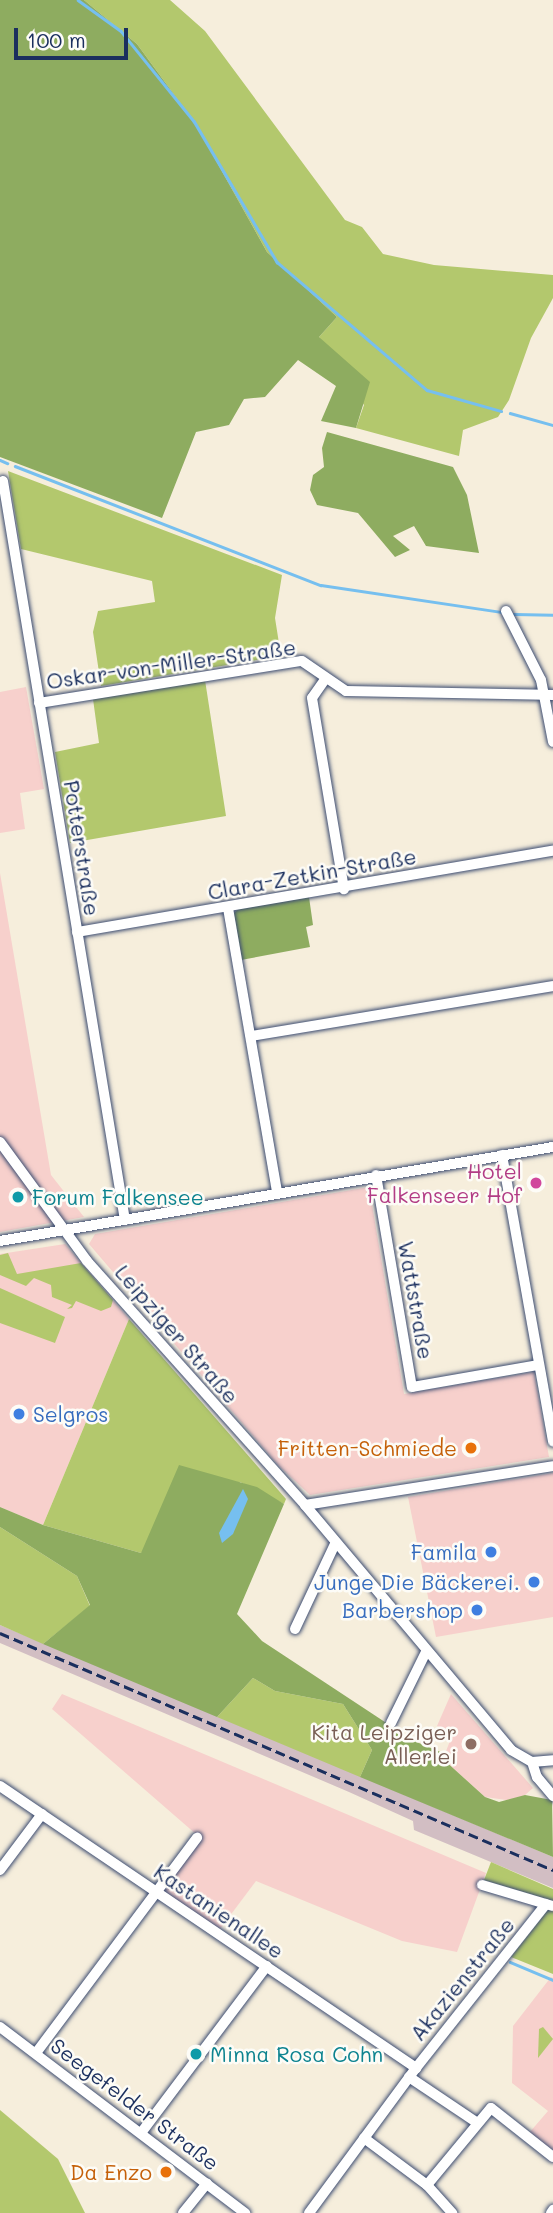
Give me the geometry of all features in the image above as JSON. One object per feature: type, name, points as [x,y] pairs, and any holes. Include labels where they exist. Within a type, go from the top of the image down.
[{"type":"street","name":"Potterstraße","points":[[2,481],[125,1220]]},
{"type":"street","points":[[506,611],[549,695],[553,742]]},
{"type":"street","name":"Oskar-von-Miller-Straße","points":[[38,703],[302,660],[346,691],[549,695]]},
{"type":"street","points":[[326,678],[312,698],[344,889]]},
{"type":"street","name":"Clara-Zetkin-Straße","points":[[76,932],[553,852]]},
{"type":"street","points":[[228,908],[276,1193]]},
{"type":"street","points":[[251,1036],[553,986]]},
{"type":"street","name":"Leipziger Straße","points":[[0,1142],[88,1261],[305,1505],[335,1544],[511,1750],[532,1762],[537,1777],[553,1796]]},
{"type":"street","points":[[0,1241],[553,1147]]},
{"type":"street","points":[[502,1155],[553,1441]]},
{"type":"street","name":"Wattstraße","points":[[376,1175],[412,1387],[538,1365]]},
{"type":"street","points":[[305,1505],[553,1466]]},
{"type":"street","points":[[295,1629],[335,1544]]},
{"type":"street","points":[[391,1723],[426,1652]]},
{"type":"street","points":[[532,1762],[553,1760]]},
{"type":"street","name":"Kastanienallee","points":[[0,1786],[416,2068]]},
{"type":"street","points":[[0,1870],[42,1814]]},
{"type":"street","points":[[36,2053],[197,1838]]},
{"type":"street","points":[[482,1885],[550,1905]]},
{"type":"street","name":"Akazienstraße","points":[[309,2213],[416,2068],[550,1905]]},
{"type":"street","points":[[141,2133],[267,1966]]},
{"type":"street","name":"Seegefelder Straße","points":[[0,2027],[245,2213]]},
{"type":"street","points":[[409,2077],[476,2122]]},
{"type":"street","points":[[426,2185],[487,2110],[497,2109],[553,2157]]},
{"type":"street","points":[[364,2138],[426,2185],[453,2213]]},
{"type":"street","points":[[183,2213],[207,2183]]},
{"type":"shaded area","points":[[26,687],[44,789],[20,793],[25,829],[0,833],[0,692]]},
{"type":"shaded area","points":[[0,873],[51,1175],[84,1217],[0,1232]]},
{"type":"shaded area","points":[[369,1187],[404,1394],[534,1372],[549,1457],[310,1495],[278,1465],[89,1244],[95,1234]]},
{"type":"shaded area","points":[[65,1244],[129,1319],[43,1525],[0,1507],[0,1254]]},
{"type":"shaded area","points":[[553,1473],[553,1617],[436,1637],[408,1497]]},
{"type":"shaded area","points":[[0,1625],[553,1857],[553,1888],[414,1830],[413,1821],[349,1792],[0,1643]]},
{"type":"shaded area","points":[[62,1694],[486,1873],[457,1952],[402,1941],[256,1881],[220,1929],[159,1890],[197,1835],[52,1709]]},
{"type":"shaded area","name":"Kita Leipziger Allerlei","points":[[451,1694],[533,1788],[525,1795],[513,1801],[485,1797],[443,1759],[453,1733],[437,1726]]},
{"type":"shaded area","points":[[551,1977],[553,2153],[529,2133],[548,2111],[512,2083],[513,2026]]},
{"type":"green space","points":[[0,0],[84,0],[137,44],[195,123],[267,252],[337,317],[319,337],[370,382],[356,428],[321,421],[336,386],[298,360],[265,397],[244,399],[229,425],[196,432],[162,518],[0,457]]},
{"type":"green space","points":[[84,0],[170,0],[205,31],[345,220],[362,227],[383,254],[434,265],[553,275],[553,298],[531,338],[509,400],[498,417],[463,430],[459,456],[356,428],[364,405],[319,337],[337,317],[267,252],[195,123],[137,44]]},
{"type":"green space","points":[[327,432],[453,467],[467,495],[479,553],[426,546],[414,526],[393,536],[410,550],[395,557],[358,513],[317,505],[310,490],[313,475],[324,467],[322,448]]},
{"type":"green space","points":[[8,471],[282,575],[275,618],[281,656],[101,686],[93,632],[98,611],[155,602],[152,581],[21,549]]},
{"type":"green space","points":[[205,680],[226,816],[70,843],[55,752],[99,743],[93,699]]},
{"type":"green space","points":[[309,897],[313,925],[306,927],[310,947],[241,960],[233,914],[238,909]]},
{"type":"green space","points":[[8,1253],[17,1274],[81,1263],[113,1300],[111,1307],[101,1311],[76,1301],[72,1308],[67,1309],[72,1305],[52,1297],[51,1285],[34,1278],[26,1286],[0,1275],[0,1255]]},
{"type":"green space","points":[[0,1288],[65,1317],[55,1343],[0,1323]]},
{"type":"green space","points":[[129,1319],[286,1499],[284,1504],[240,1482],[141,1553],[43,1525]]},
{"type":"green space","points":[[179,1465],[257,1487],[284,1504],[237,1614],[262,1641],[394,1728],[393,1732],[445,1754],[443,1759],[485,1797],[499,1802],[525,1795],[552,1800],[553,1857],[360,1777],[372,1750],[343,1704],[275,1691],[253,1678],[217,1717],[43,1644],[90,1605],[77,1576],[0,1527],[0,1507],[43,1525],[141,1553]]},
{"type":"green space","points":[[0,1527],[77,1576],[90,1606],[43,1644],[0,1625]]},
{"type":"green space","points":[[253,1678],[275,1691],[343,1704],[372,1750],[360,1777],[217,1717]]},
{"type":"green space","points":[[491,1862],[553,1889],[553,1901],[484,1880]]},
{"type":"green space","points":[[550,1907],[553,1908],[553,1974],[511,1957]]},
{"type":"green space","points":[[543,2027],[553,2039],[538,2058],[539,2029]]},
{"type":"green space","points":[[0,2110],[58,2159],[85,2213],[0,2213]]},
{"type":"water","points":[[243,1489],[248,1499],[233,1534],[222,1543],[219,1533]]},
{"type":"waterway","points":[[78,0],[121,31],[194,121],[277,262],[427,390],[501,411]]},
{"type":"waterway","points":[[510,413],[553,425]]},
{"type":"waterway","points":[[0,460],[7,463]]},
{"type":"waterway","points":[[15,466],[321,585],[502,612]]},
{"type":"waterway","points":[[514,614],[553,615]]},
{"type":"waterway","points":[[510,1962],[553,1980]]},
{"type":"railway","points":[[0,1633],[553,1870]]},
{"type":"place","name":"Hotel Falkenseer Hof","points":[[536,1183]]},
{"type":"place","name":"Forum Falkensee","points":[[18,1197]]},
{"type":"place","name":"Selgros","points":[[19,1414]]},
{"type":"place","name":"Fritten-Schmiede","points":[[471,1448]]},
{"type":"place","name":"Famila","points":[[491,1552]]},
{"type":"place","name":"Junge Die Bäckerei.","points":[[534,1582]]},
{"type":"place","name":"Barbershop","points":[[477,1610]]},
{"type":"place","name":"Kita Leipziger Allerlei","points":[[471,1744]]},
{"type":"place","name":"Minna Rosa Cohn","points":[[196,2054]]},
{"type":"place","name":"Da Enzo","points":[[166,2172]]}]
